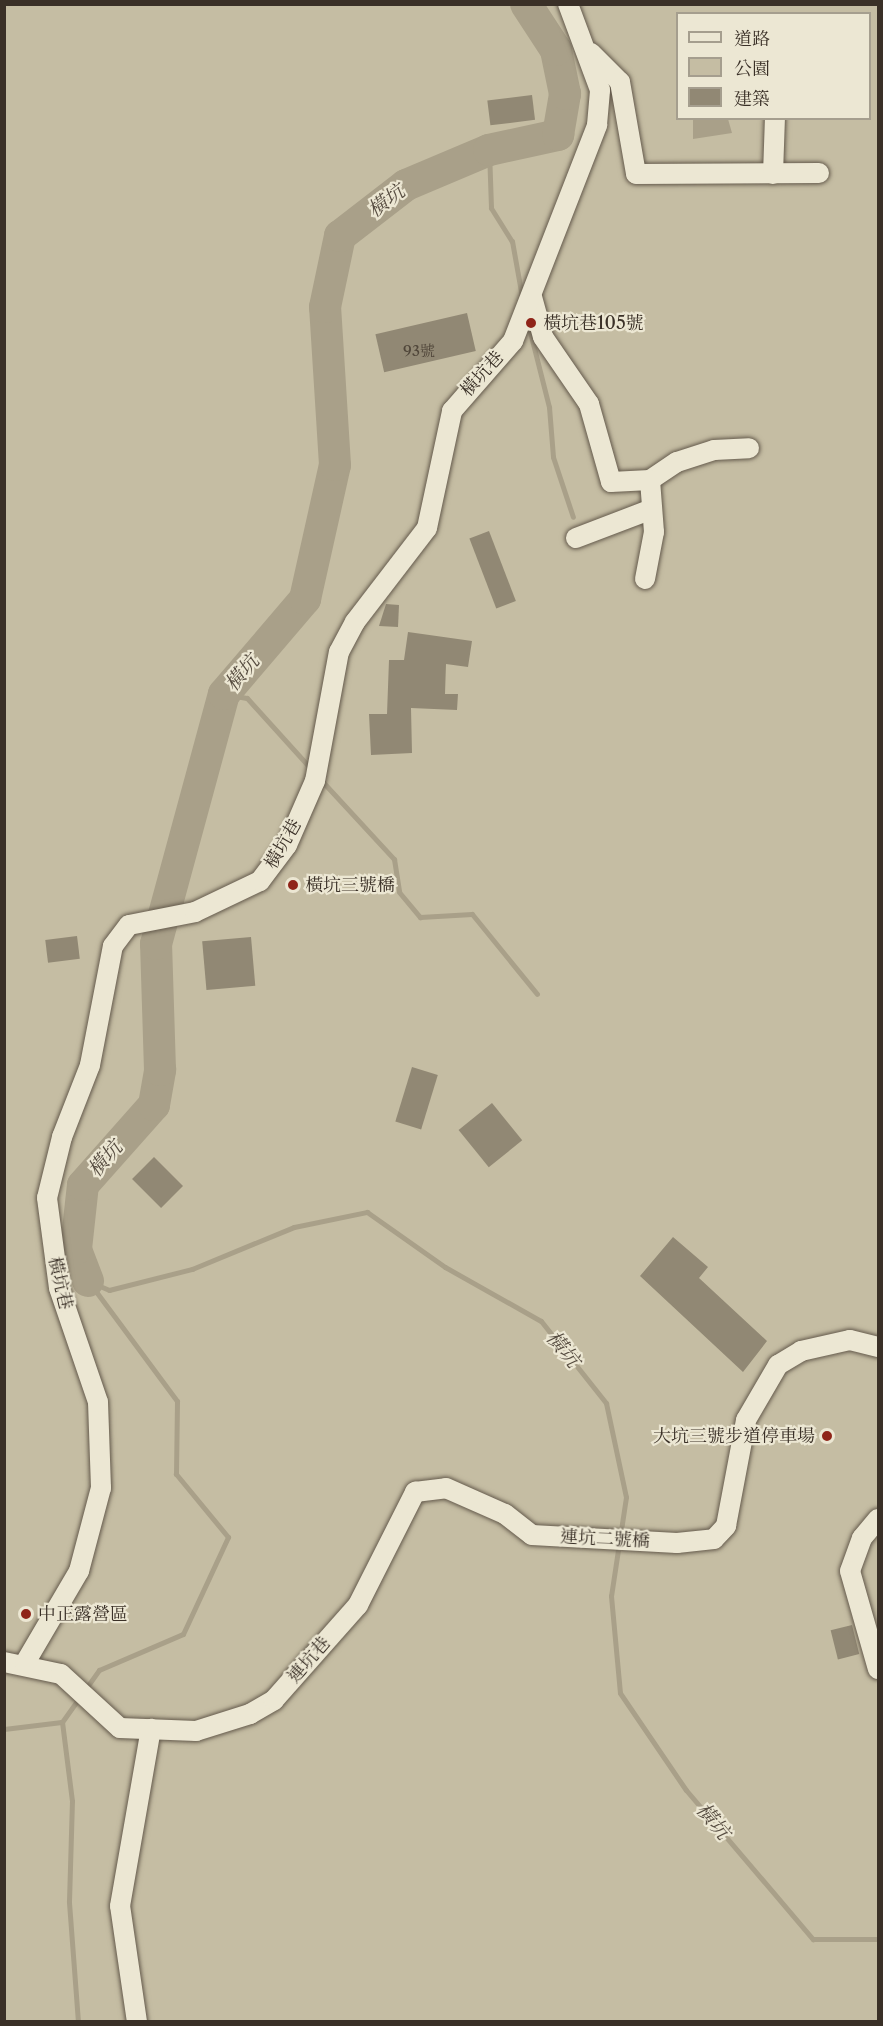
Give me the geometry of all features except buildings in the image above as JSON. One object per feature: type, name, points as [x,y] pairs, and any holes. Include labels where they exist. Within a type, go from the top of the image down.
[{"type":"street","name":"橫坑巷","points":[[25,1663],[79,1571],[101,1488],[99,1402],[59,1288],[48,1198],[62,1137],[90,1065],[113,946],[129,925],[195,912],[260,881],[287,845],[315,781],[339,652],[355,622],[427,528],[452,411],[513,341],[597,125],[600,90],[589,51],[568,4]]},
{"type":"street","points":[[589,51],[620,82],[636,174],[819,173]]},
{"type":"street","points":[[773,174],[775,120]]},
{"type":"street","points":[[532,297],[543,337],[589,404],[611,482],[650,480],[677,462],[714,450],[749,448]]},
{"type":"street","points":[[645,579],[652,509],[650,480]]},
{"type":"street","points":[[576,538],[652,509]]},
{"type":"street","name":"連坑二號橋","points":[[532,1535],[677,1543],[714,1539],[726,1526],[746,1420],[778,1365],[801,1351],[850,1340],[879,1347]]},
{"type":"street","name":"連坑巷","points":[[4,1662],[25,1663],[61,1674],[120,1728],[196,1731],[250,1714],[274,1700],[358,1605],[415,1492],[446,1488],[505,1514],[532,1535]]},
{"type":"street","points":[[879,1519],[862,1538],[850,1570],[862,1627],[879,1670]]},
{"type":"street","points":[[136,2022],[120,1906],[151,1729]]},
{"type":"green space","points":[[5,5],[878,5],[878,2021],[5,2021]]},
{"type":"shaded area","points":[[693,120],[728,120],[732,133],[693,139]]},
{"type":"waterway","name":"橫坑","points":[[88,1281],[76,1249],[83,1185],[154,1105],[160,1070],[156,944],[224,694],[305,599],[335,465],[325,307],[340,236],[406,185],[489,150],[558,135],[565,94],[556,50],[526,4]]},
{"type":"waterway","points":[[489,150],[491,208],[512,241],[522,297]]},
{"type":"waterway","points":[[528,324],[549,407],[553,457],[573,517]]},
{"type":"waterway","points":[[224,694],[247,698],[313,771]]},
{"type":"waterway","points":[[321,780],[394,859],[399,892],[420,917],[472,914],[537,994]]},
{"type":"waterway","name":"橫坑","points":[[88,1281],[109,1290],[192,1269],[294,1227],[367,1212],[445,1267],[541,1321],[606,1403],[626,1497],[611,1596],[620,1693],[686,1790],[813,1939],[878,1939]]},
{"type":"waterway","points":[[78,2022],[69,1901],[72,1801],[62,1722],[99,1670],[183,1634],[228,1537],[176,1474],[177,1401],[89,1282]]},
{"type":"waterway","points":[[4,1729],[62,1722]]},
{"type":"place","name":"橫坑巷105號","points":[[531,323]]},
{"type":"place","name":"橫坑三號橋","points":[[293,885]]},
{"type":"place","name":"大坑三號步道停車場","points":[[827,1436]]},
{"type":"place","name":"中正露營區","points":[[26,1614]]}]
